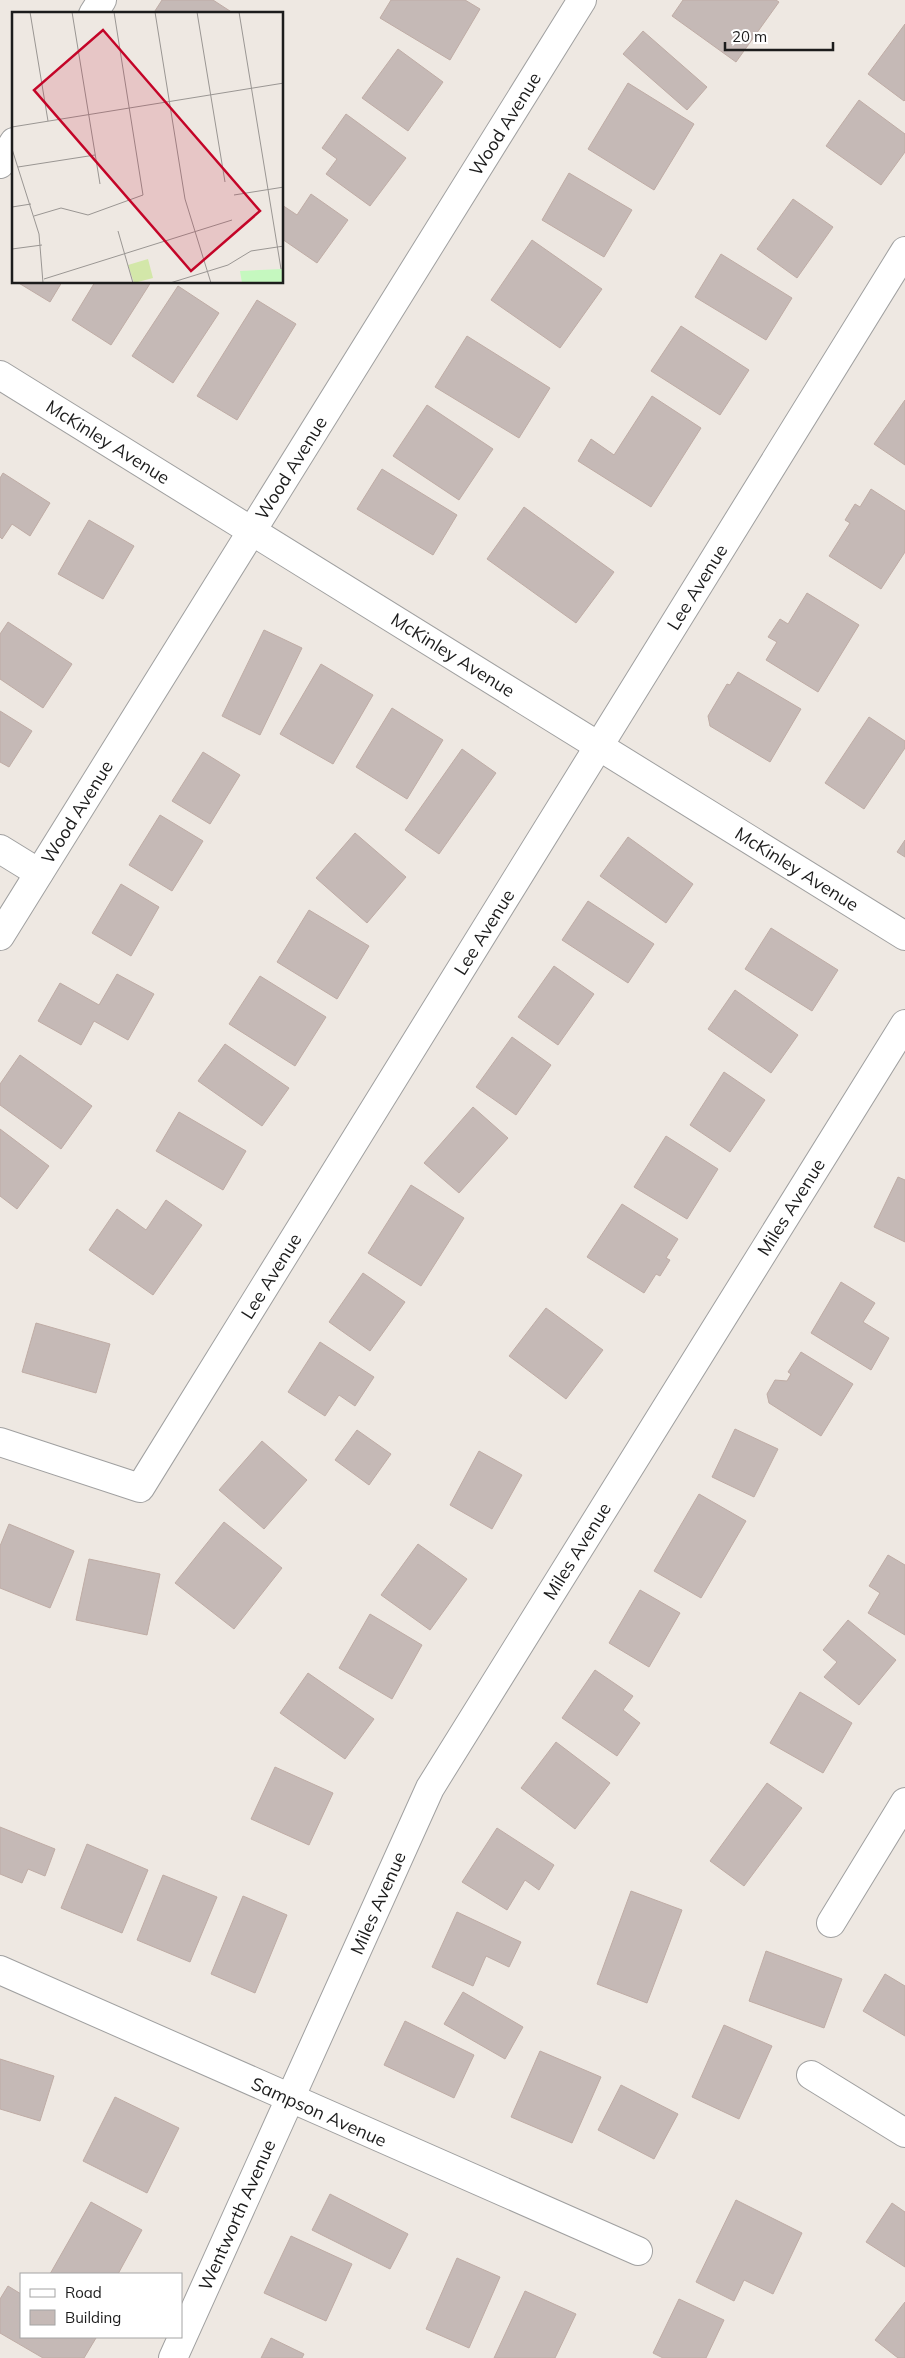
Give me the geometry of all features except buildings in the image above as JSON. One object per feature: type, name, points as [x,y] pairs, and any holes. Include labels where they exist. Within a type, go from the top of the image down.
[{"type":"street","points":[[94,12],[102,0]]},
{"type":"street","name":"Wood Avenue","points":[[0,936],[582,0]]},
{"type":"street","points":[[0,164],[12,145]]},
{"type":"street","name":"Lee Avenue","points":[[0,1442],[140,1488],[905,251]]},
{"type":"street","name":"McKinley Avenue","points":[[0,375],[905,936]]},
{"type":"street","points":[[0,849],[39,873]]},
{"type":"street","name":"Miles Avenue","points":[[288,2099],[430,1788],[905,1024]]},
{"type":"street","points":[[831,1923],[905,1802]]},
{"type":"street","name":"Sampson Avenue","points":[[0,1970],[288,2099],[638,2251]]},
{"type":"street","points":[[811,2074],[905,2133]]},
{"type":"street","name":"Wentworth Avenue","points":[[182,2338],[288,2099]]},
{"type":"street","name":"Wentworth Avenue","points":[[173,2358],[182,2338]]}]
